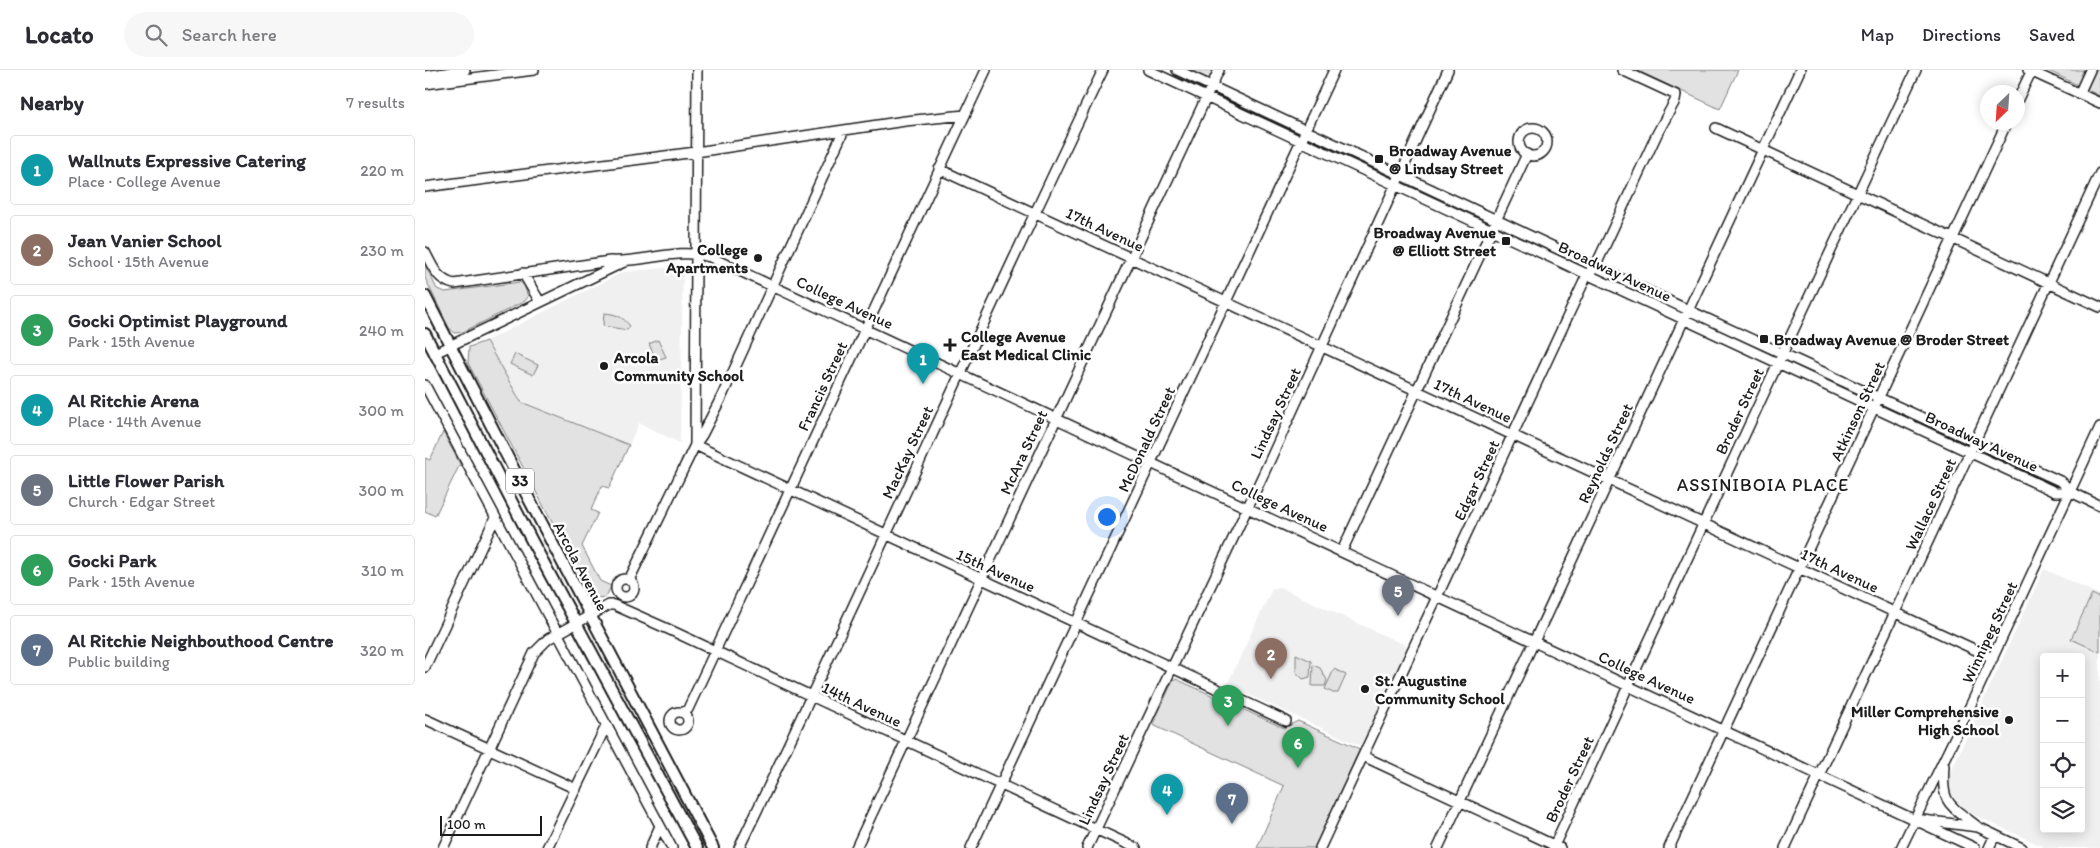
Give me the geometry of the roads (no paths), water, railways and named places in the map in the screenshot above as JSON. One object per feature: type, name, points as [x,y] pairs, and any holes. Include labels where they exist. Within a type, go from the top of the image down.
[{"type":"main road","name":"Arcola Avenue","points":[[425,296],[713,848]]},
{"type":"main road","name":"Arcola Avenue","points":[[425,334],[534,545],[697,848]]},
{"type":"street","points":[[428,80],[465,70]]},
{"type":"street","points":[[428,80],[534,70]]},
{"type":"street","points":[[695,445],[697,70]]},
{"type":"street","name":"Francis Street","points":[[683,713],[688,709],[986,70]]},
{"type":"street","name":"MacKay Street","points":[[739,848],[812,697],[885,534],[1103,70]]},
{"type":"street","name":"Broadway Avenue","points":[[1148,70],[2055,492],[2071,492]]},
{"type":"street","name":"Broadway Avenue","points":[[1177,70],[1688,310],[2062,482],[2071,492],[2100,506]]},
{"type":"street","name":"McAra Street","points":[[856,848],[1219,70]]},
{"type":"street","name":"McDonald Street","points":[[971,848],[1334,70]]},
{"type":"street","name":"Lindsay Street","points":[[1087,848],[1323,347],[1448,70]]},
{"type":"street","name":"Edgar Street","points":[[1320,848],[1587,275],[1595,265],[1657,134],[1675,101],[1676,95],[1622,70]]},
{"type":"street","name":"Reynolds Street","points":[[1438,848],[1800,70]]},
{"type":"street","name":"Broder Street","points":[[1556,847],[1703,523],[1916,70]]},
{"type":"street","points":[[2079,94],[2090,70]]},
{"type":"street","points":[[2024,85],[2030,71],[2100,103]]},
{"type":"street","points":[[425,187],[965,115]]},
{"type":"street","points":[[1715,128],[2100,307]]},
{"type":"street","points":[[629,580],[695,445],[722,396],[844,130]]},
{"type":"street","name":"Atkinson Street","points":[[1669,848],[2003,130]]},
{"type":"street","points":[[1342,551],[1527,154]]},
{"type":"street","name":"17th Avenue","points":[[939,169],[1993,658]]},
{"type":"street","name":"Wallace Street","points":[[1785,848],[1971,452],[2047,282],[2100,173]]},
{"type":"street","name":"College Avenue","points":[[425,252],[438,277],[445,282],[454,284],[610,261],[625,262],[680,253],[697,253],[710,257],[1975,848]]},
{"type":"street","name":"College Avenue","points":[[435,353],[625,262]]},
{"type":"street","points":[[523,273],[540,302]]},
{"type":"street","points":[[425,385],[556,634],[672,848]]},
{"type":"street","name":"Winnipeg Street","points":[[1901,848],[1944,762],[2100,427]]},
{"type":"street","name":"15th Avenue","points":[[695,445],[1286,721]]},
{"type":"street","points":[[425,667],[495,518]]},
{"type":"street","name":"14th Avenue","points":[[443,848],[534,652],[541,644],[556,634],[609,605],[614,605],[715,651],[1135,848]]},
{"type":"street","points":[[425,719],[576,789]]},
{"type":"street","points":[[547,848],[606,726]]},
{"type":"street","points":[[1363,756],[1556,847]]},
{"type":"street","points":[[1944,762],[1942,788],[1947,803],[1978,827]]},
{"type":"street","name":"College Avenue","points":[[1915,819],[1978,827],[2022,848]]},
{"type":"street","points":[[650,848],[660,826]]},
{"type":"street","points":[[1989,848],[1995,835]]},
{"type":"place","name":"Broadway Avenue @ Lindsay Street","points":[[1379,159]]},
{"type":"place","name":"Broadway Avenue @ Elliott Street","points":[[1506,241]]},
{"type":"place","name":"College Apartments","points":[[758,258]]},
{"type":"place","name":"Broadway Avenue @ Broder Street","points":[[1764,339]]},
{"type":"place","name":"College Avenue East Medical Clinic","points":[[950,345]]},
{"type":"place","name":"Arcola Community School","points":[[604,366]]},
{"type":"place","name":"Wallnuts Expressive Catering","points":[[923,384]]},
{"type":"place","name":"Little Flower Parish","points":[[1398,616]]},
{"type":"place","name":"Jean Vanier School","points":[[1271,679]]},
{"type":"place","name":"St. Augustine Community School","points":[[1365,689]]},
{"type":"place","name":"Miller Comprehensive High School","points":[[2009,720]]},
{"type":"place","name":"Gocki Optimist Playground","points":[[1228,726]]},
{"type":"place","name":"Gocki Park","points":[[1298,768]]},
{"type":"place","name":"Al Ritchie Arena","points":[[1167,815]]},
{"type":"place","name":"Al Ritchie Neighbouthood Centre","points":[[1232,824]]},
{"type":"district","name":"ASSINIBOIA PLACE","points":[[1763,485]]}]
